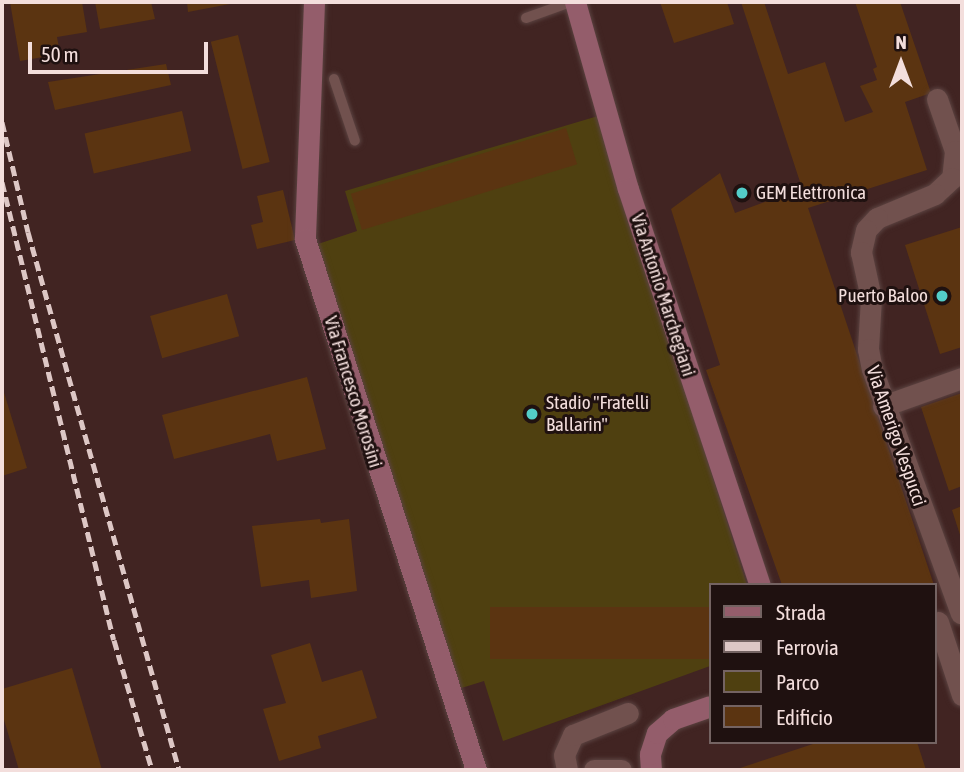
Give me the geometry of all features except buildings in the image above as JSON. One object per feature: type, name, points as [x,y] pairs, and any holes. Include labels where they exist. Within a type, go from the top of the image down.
[{"type":"street","name":"Via Francesco Morosini","points":[[314,2],[305,239],[476,770]]},
{"type":"street","name":"Via Antonio Marchegiani","points":[[573,2],[628,189],[759,583]]},
{"type":"street","name":"Via Amerigo Vespucci","points":[[937,99],[955,151],[952,178],[935,194],[877,218],[861,243],[871,309],[868,349],[883,405],[962,613]]},
{"type":"street","points":[[883,405],[962,378]]},
{"type":"street","points":[[962,613],[936,622],[962,695]]},
{"type":"street","points":[[651,770],[650,754],[657,733],[673,719],[708,707]]},
{"type":"street","points":[[567,770],[564,755],[573,734],[628,713]]},
{"type":"street","points":[[594,770],[621,770]]},
{"type":"lane","points":[[526,18],[573,2]]},
{"type":"lane","points":[[334,79],[355,141]]},
{"type":"green space","name":"Stadio \"Fratelli Ballarin\"","points":[[598,116],[746,583],[708,583],[708,667],[503,741],[484,681],[455,690],[318,244],[357,231],[345,191]]},
{"type":"railway","points":[[2,122],[28,232],[179,770]]},
{"type":"railway","points":[[2,182],[114,640],[152,770]]},
{"type":"place","name":"GEM Elettronica","points":[[742,193]]},
{"type":"place","name":"Puerto Baloo","points":[[942,296]]},
{"type":"place","name":"Stadio \"Fratelli Ballarin\"","points":[[532,414]]}]
